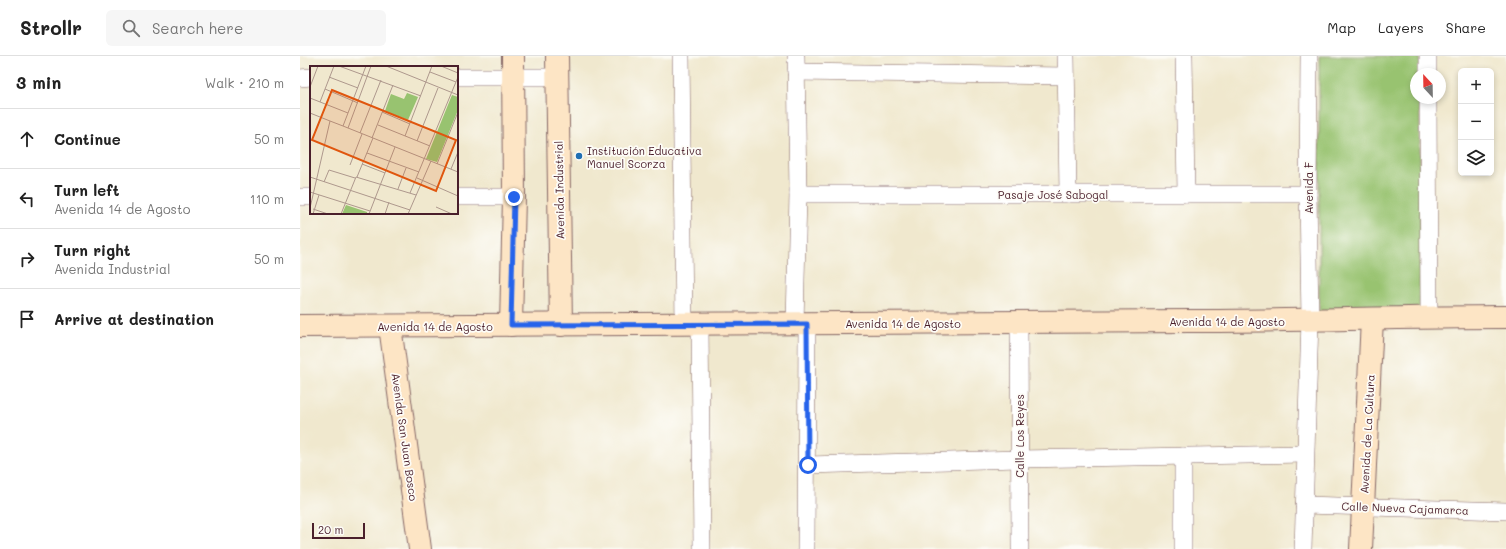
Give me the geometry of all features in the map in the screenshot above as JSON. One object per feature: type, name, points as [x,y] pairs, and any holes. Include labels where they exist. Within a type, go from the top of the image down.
[{"type":"street","points":[[681,56],[702,549]]},
{"type":"street","points":[[1066,56],[1068,194]]},
{"type":"street","points":[[1184,56],[1186,194]]},
{"type":"street","name":"Avenida F","points":[[1303,549],[1310,320],[1308,194],[1309,56]]},
{"type":"street","points":[[1428,56],[1428,68]]},
{"type":"street","points":[[806,549],[808,465],[801,324],[796,64],[1066,76]]},
{"type":"street","points":[[458,77],[512,66],[557,66]]},
{"type":"street","points":[[511,325],[514,197],[512,66]]},
{"type":"street","name":"Avenida Industrial","points":[[557,66],[561,325]]},
{"type":"street","points":[[1428,104],[1429,317]]},
{"type":"street","name":"Pasaje José Sabogal","points":[[798,194],[1308,194]]},
{"type":"street","points":[[458,197],[514,197]]},
{"type":"street","name":"Avenida 14 de Agosto","points":[[300,326],[692,325],[1506,317]]},
{"type":"street","name":"Avenida de La Cultura","points":[[1361,549],[1372,319]]},
{"type":"street","name":"Calle Los Reyes","points":[[1019,322],[1020,549]]},
{"type":"street","name":"Avenida San Juan Bosco","points":[[390,326],[420,549]]},
{"type":"street","points":[[808,465],[1020,459],[1305,454]]},
{"type":"street","points":[[1183,456],[1183,549]]},
{"type":"street","name":"Calle Nueva Cajamarca","points":[[1304,505],[1506,511]]},
{"type":"green space","points":[[1319,56],[1420,56],[1420,68],[1410,68],[1410,104],[1420,104],[1420,310],[1319,316]]},
{"type":"place","name":"Institución Educativa Manuel Scorza","points":[[579,156]]},
{"type":"route","points":[[514,197],[511,325],[807,324],[808,465]]}]
